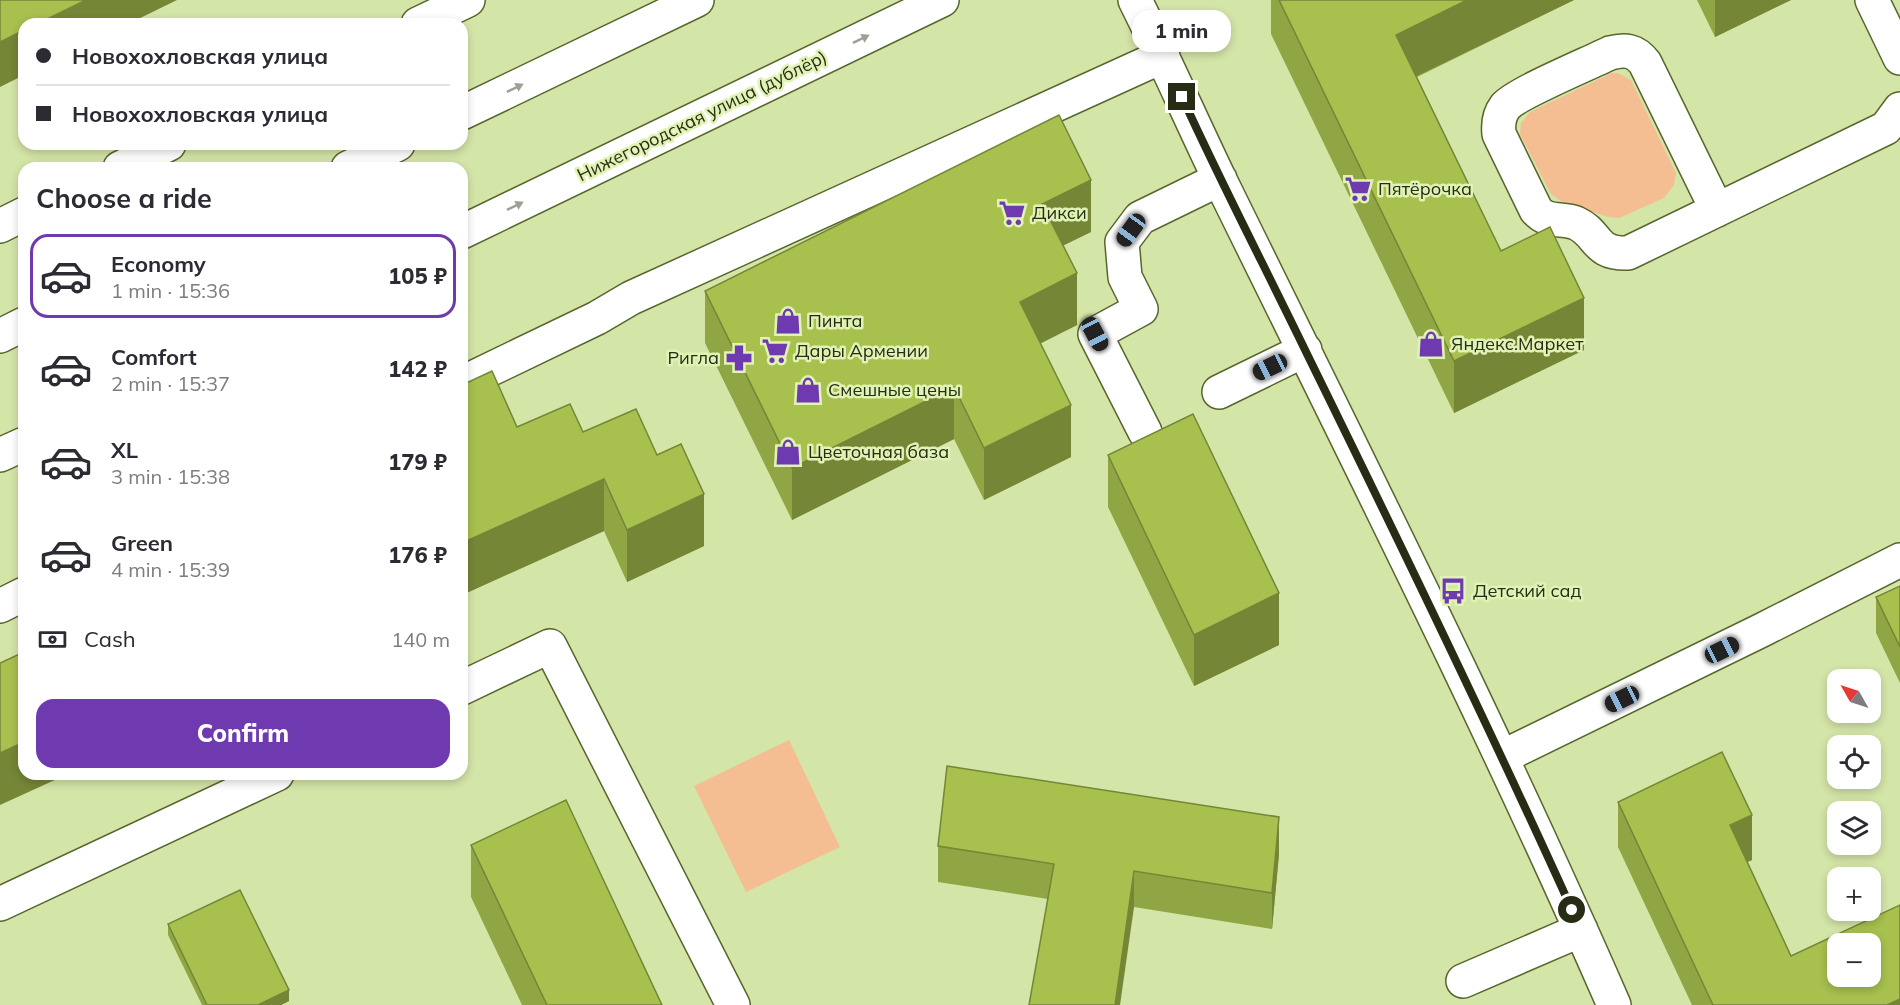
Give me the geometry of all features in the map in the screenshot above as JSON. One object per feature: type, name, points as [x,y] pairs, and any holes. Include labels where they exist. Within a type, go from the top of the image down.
[{"type":"street","points":[[430,18],[468,0]]},
{"type":"street","points":[[468,110],[697,0]]},
{"type":"street","name":"Нижегородская улица (дублёр)","points":[[468,229],[942,0]]},
{"type":"street","points":[[1136,0],[1220,179],[1502,757],[1614,1005]]},
{"type":"street","points":[[1872,0],[1900,58]]},
{"type":"street","points":[[1717,210],[1645,63],[1634,52],[1626,50],[1610,53],[1516,99],[1502,111],[1498,122],[1499,134],[1540,215],[1550,220],[1576,223],[1609,252],[1628,253],[1717,210],[1886,128],[1900,109]]},
{"type":"street","points":[[468,380],[597,318],[631,298],[1163,56]]},
{"type":"street","points":[[132,162],[157,150]]},
{"type":"street","points":[[360,162],[386,150]]},
{"type":"street","points":[[1145,432],[1095,334],[1141,309],[1125,277],[1122,242],[1140,218],[1220,179]]},
{"type":"street","points":[[0,226],[18,217]]},
{"type":"street","points":[[0,336],[18,327]]},
{"type":"street","points":[[1219,392],[1305,350]]},
{"type":"street","points":[[0,455],[18,447]]},
{"type":"street","points":[[1502,757],[1900,560]]},
{"type":"street","points":[[0,606],[18,597]]},
{"type":"street","points":[[468,685],[550,646],[733,1005]]},
{"type":"street","points":[[0,904],[264,780]]},
{"type":"street","points":[[1463,981],[1581,930]]},
{"type":"shaded area","points":[[1612,73],[1618,73],[1631,80],[1676,173],[1674,185],[1664,198],[1619,218],[1608,217],[1561,201],[1551,194],[1520,134],[1521,123],[1530,112]]},
{"type":"shaded area","points":[[789,740],[840,847],[746,892],[694,786]]},
{"type":"building","points":[[0,0],[86,0],[49,18],[18,18],[18,33],[0,42]]},
{"type":"building","points":[[1279,0],[1467,0],[1396,35],[1501,251],[1550,227],[1584,298],[1454,361]]},
{"type":"building","points":[[1059,115],[1091,180],[1042,204],[1077,273],[1020,302],[1071,405],[984,448],[954,387],[792,468],[705,291]]},
{"type":"building","points":[[492,371],[517,427],[570,404],[583,432],[636,409],[657,455],[681,444],[704,494],[627,530],[604,479],[468,540],[468,382]]},
{"type":"building","points":[[1193,414],[1279,593],[1194,635],[1108,455]]},
{"type":"building","points":[[1900,586],[1900,647],[1876,597]]},
{"type":"building","points":[[18,655],[18,745],[0,753],[0,663]]},
{"type":"building","points":[[1722,752],[1752,815],[1730,825],[1791,956],[1827,939],[1827,987],[1881,987],[1881,933],[1840,933],[1866,921],[1881,921],[1881,914],[1900,905],[1900,999],[1887,1005],[1713,1005],[1618,802]]},
{"type":"building","points":[[947,766],[1279,817],[1272,893],[1134,871],[1115,1005],[1029,1005],[1054,864],[938,846]]},
{"type":"building","points":[[566,800],[662,1005],[547,1005],[471,845]]},
{"type":"building","points":[[240,890],[289,990],[258,1005],[207,1005],[168,924]]},
{"type":"place","name":"Пятёрочка","points":[[1358,189]]},
{"type":"place","name":"Дикси","points":[[1012,213]]},
{"type":"place","name":"Пинта","points":[[788,321]]},
{"type":"place","name":"Яндекс.Маркет","points":[[1431,344]]},
{"type":"place","name":"Дары Армении","points":[[775,351]]},
{"type":"place","name":"Ригла","points":[[739,358]]},
{"type":"place","name":"Смешные цены","points":[[808,390]]},
{"type":"place","name":"Цветочная база","points":[[788,452]]},
{"type":"place","name":"Детский сад","points":[[1453,591]]},
{"type":"route","points":[[1182,97],[1482,713],[1572,910]]}]
